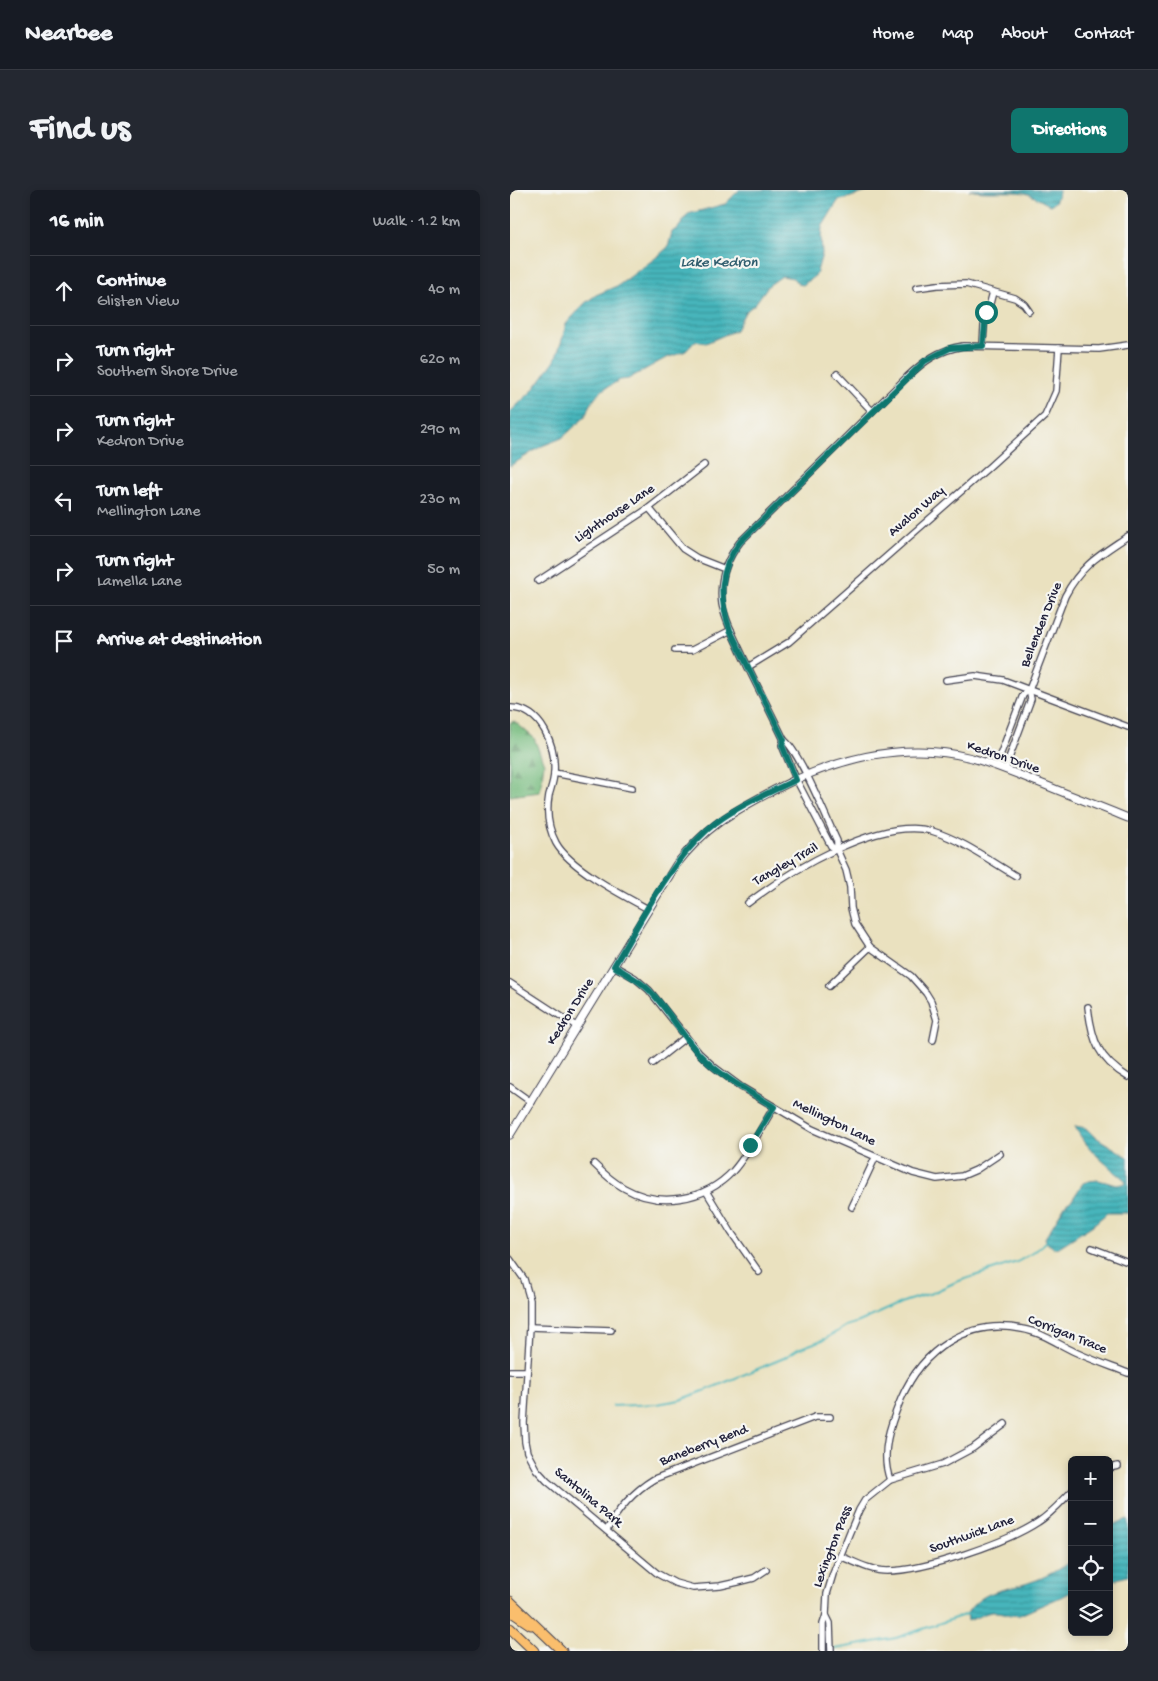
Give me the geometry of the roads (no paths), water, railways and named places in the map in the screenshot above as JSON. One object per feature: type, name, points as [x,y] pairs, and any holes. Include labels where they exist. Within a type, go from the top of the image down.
[{"type":"main road","points":[[510,1601],[562,1651]]},
{"type":"main road","points":[[510,1611],[517,1618],[536,1627]]},
{"type":"main road","points":[[510,1628],[534,1651]]},
{"type":"street","points":[[916,288],[966,284],[1015,298],[1030,311]]},
{"type":"street","points":[[983,346],[984,326],[993,292]]},
{"type":"street","points":[[933,1040],[937,1020],[931,1001],[926,993],[911,976],[870,947],[856,924],[851,908],[850,887],[846,870],[837,850],[837,842],[806,774],[790,745],[784,740],[730,630],[722,603],[725,569],[732,552],[740,542],[907,377],[932,356],[950,348],[983,346],[1099,349],[1128,345]]},
{"type":"street","name":"Avalon Way","points":[[748,667],[789,642],[1045,416],[1056,391],[1060,348]]},
{"type":"street","points":[[837,374],[872,411]]},
{"type":"street","name":"Lighthouse Lane","points":[[538,581],[649,508],[704,465]]},
{"type":"street","points":[[649,508],[683,549],[697,558],[725,569]]},
{"type":"street","name":"Bellenden Drive","points":[[996,766],[1023,695],[1029,690],[1072,582],[1095,558],[1128,536]]},
{"type":"street","points":[[675,650],[692,650],[730,630]]},
{"type":"street","points":[[946,680],[975,676],[988,676],[1004,680],[1128,727]]},
{"type":"street","name":"Bellenden Drive","points":[[1005,770],[1031,699],[1029,690]]},
{"type":"street","points":[[511,708],[520,708],[527,711],[540,723],[551,745],[554,773],[549,795],[548,818],[551,832],[562,853],[577,866],[648,909]]},
{"type":"street","points":[[784,740],[782,745],[796,780],[830,846],[837,850]]},
{"type":"street","name":"Kedron Drive","points":[[510,1135],[676,865],[708,830],[742,807],[806,774],[852,759],[902,752],[922,751],[956,755],[996,766],[1128,818]]},
{"type":"street","points":[[554,773],[632,788]]},
{"type":"street","name":"Tangley Trail","points":[[748,903],[781,879],[837,850],[886,831],[910,828],[931,831],[965,846],[1016,876]]},
{"type":"street","points":[[829,986],[870,947]]},
{"type":"street","name":"Mellington Lane","points":[[614,966],[649,990],[699,1054],[721,1072],[801,1123],[875,1158],[913,1173],[936,1179],[962,1176],[976,1170],[1000,1154]]},
{"type":"street","points":[[510,983],[576,1026]]},
{"type":"street","points":[[1088,1007],[1093,1038],[1100,1052],[1114,1068],[1128,1077]]},
{"type":"street","points":[[653,1063],[686,1037]]},
{"type":"street","points":[[510,1087],[531,1102]]},
{"type":"street","points":[[594,1164],[623,1188],[656,1200],[681,1198],[706,1191],[726,1178],[736,1167],[774,1107]]},
{"type":"street","points":[[852,1207],[875,1158]]},
{"type":"street","points":[[706,1191],[731,1232],[759,1272]]},
{"type":"street","points":[[1092,1248],[1128,1262]]},
{"type":"street","name":"Santolina Park","points":[[510,1259],[524,1279],[531,1310],[524,1433],[527,1452],[533,1464],[547,1481],[658,1574],[684,1586],[710,1587],[729,1584],[754,1578],[766,1570]]},
{"type":"street","points":[[530,1327],[611,1330]]},
{"type":"street","name":"Corrigan Trace","points":[[890,1480],[886,1469],[885,1454],[888,1436],[902,1398],[914,1372],[930,1354],[956,1337],[992,1328],[1023,1329],[1042,1335],[1074,1351],[1128,1373]]},
{"type":"street","points":[[510,1371],[527,1371]]},
{"type":"street","name":"Baneberry Bend","points":[[606,1530],[638,1489],[654,1479],[815,1416],[830,1417]]},
{"type":"street","name":"Lexington Pass","points":[[823,1651],[822,1624],[826,1615],[827,1594],[840,1556],[862,1505],[874,1491],[890,1480],[943,1464],[973,1448],[1005,1424]]},
{"type":"street","points":[[1113,1467],[1118,1466]]},
{"type":"street","name":"Southwick Lane","points":[[840,1556],[873,1569],[888,1571],[949,1559],[1028,1528],[1050,1512],[1068,1495]]},
{"type":"street","name":"Lexington Pass","points":[[826,1615],[830,1622],[831,1651]]},
{"type":"water","name":"Lake Kedron","points":[[739,190],[873,190],[838,201],[822,227],[822,254],[816,275],[803,285],[798,284],[793,278],[782,276],[768,286],[755,304],[745,312],[736,330],[706,343],[695,341],[686,351],[664,359],[628,379],[620,380],[604,389],[595,397],[584,418],[562,438],[542,446],[510,466],[510,412],[532,391],[555,360],[566,324],[585,303],[596,295],[619,285],[668,247],[672,232],[679,227],[688,214],[725,204]]},
{"type":"water","points":[[969,190],[1059,190],[1059,192],[1055,202],[1050,205],[1025,193]]},
{"type":"water","points":[[1075,1126],[1086,1128],[1094,1136],[1128,1157],[1128,1213],[1107,1213],[1093,1225],[1059,1247],[1054,1248],[1047,1243],[1045,1238],[1066,1204],[1072,1200],[1083,1183],[1098,1180],[1117,1185],[1126,1183],[1090,1148]]},
{"type":"water","points":[[1128,1519],[1128,1576],[1113,1580],[1113,1546],[1113,1525]]},
{"type":"water","points":[[1068,1563],[1068,1594],[1020,1615],[993,1612],[968,1621],[967,1613],[981,1599],[988,1595],[1042,1578]]},
{"type":"waterway","points":[[613,1406],[657,1404],[680,1400],[784,1358],[798,1349],[825,1339],[846,1326],[906,1301],[1017,1262],[1033,1253],[1046,1242]]},
{"type":"waterway","points":[[835,1649],[896,1638],[967,1614]]}]
